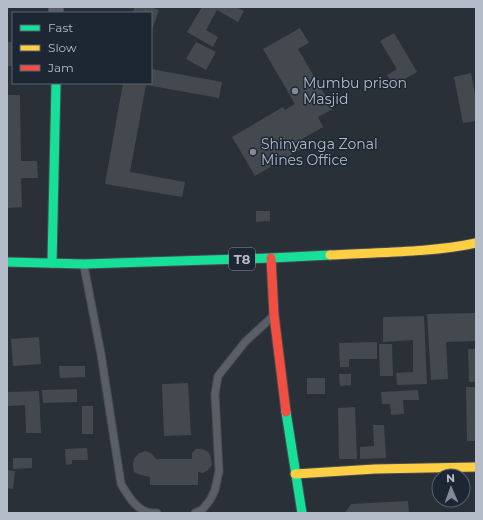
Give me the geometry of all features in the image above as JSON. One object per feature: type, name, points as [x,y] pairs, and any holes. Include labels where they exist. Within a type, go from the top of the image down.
[{"type":"main road","points":[[52,263],[56,84]]},
{"type":"main road","name":"T8","points":[[7,262],[84,264],[271,258],[408,251],[458,247],[476,243]]},
{"type":"main road","points":[[271,258],[274,316],[287,424],[302,513]]},
{"type":"main road","points":[[295,474],[375,469],[476,467]]},
{"type":"lane","points":[[84,264],[101,354],[121,484],[128,496],[139,508],[147,512],[157,513]]},
{"type":"lane","points":[[195,513],[202,510],[210,500],[215,490],[219,471],[215,394],[218,376],[245,342],[274,316]]},
{"type":"building","points":[[135,7],[150,7],[159,10],[152,30],[152,12],[132,12]]},
{"type":"building","points":[[202,7],[236,7],[244,11],[238,22],[217,10],[206,30],[218,37],[213,47],[187,32]]},
{"type":"building","points":[[300,28],[309,43],[298,49],[333,109],[318,117],[323,127],[302,139],[306,146],[255,176],[232,137],[283,107],[285,110],[295,104],[263,49]]},
{"type":"building","points":[[394,33],[417,72],[394,85],[387,75],[397,69],[380,41]]},
{"type":"building","points":[[7,42],[12,42],[12,66],[7,66]]},
{"type":"building","points":[[196,42],[216,52],[206,70],[186,59]]},
{"type":"building","points":[[152,69],[222,82],[219,98],[146,85],[130,172],[185,182],[182,197],[105,184],[123,84],[152,84]]},
{"type":"building","points":[[471,73],[476,99],[476,121],[463,123],[454,77]]},
{"type":"building","points":[[7,95],[20,95],[21,161],[37,161],[38,178],[21,178],[22,207],[7,208]]},
{"type":"building","points":[[256,211],[270,211],[270,221],[256,222]]},
{"type":"building","points":[[475,313],[476,341],[446,342],[448,379],[431,380],[427,314]]},
{"type":"building","points":[[424,316],[427,384],[397,385],[396,373],[413,372],[413,340],[383,342],[383,317]]},
{"type":"building","points":[[39,337],[41,364],[13,366],[11,339]]},
{"type":"building","points":[[377,342],[377,359],[349,359],[349,367],[340,367],[339,343]]},
{"type":"building","points":[[379,344],[392,344],[393,376],[380,376]]},
{"type":"building","points":[[468,349],[476,349],[476,382],[469,382]]},
{"type":"building","points":[[59,366],[85,366],[85,377],[60,378]]},
{"type":"building","points":[[339,374],[351,374],[351,385],[340,386]]},
{"type":"building","points":[[307,378],[325,378],[325,394],[307,394]]},
{"type":"building","points":[[188,383],[191,435],[164,436],[162,384]]},
{"type":"building","points":[[466,387],[476,387],[476,441],[467,441]]},
{"type":"building","points":[[77,389],[77,402],[43,403],[42,390]]},
{"type":"building","points":[[418,390],[419,400],[403,400],[404,414],[391,415],[390,404],[382,404],[381,392]]},
{"type":"building","points":[[39,391],[41,433],[26,433],[25,405],[8,406],[7,392]]},
{"type":"building","points":[[82,406],[93,406],[93,434],[82,434]]},
{"type":"building","points":[[355,407],[357,459],[339,459],[338,408]]},
{"type":"building","points":[[373,425],[384,425],[386,458],[360,459],[360,447],[374,446]]},
{"type":"building","points":[[87,448],[88,460],[72,460],[72,464],[66,465],[65,449]]},
{"type":"building","points":[[196,449],[207,451],[210,454],[212,465],[203,473],[198,472],[198,485],[150,485],[150,477],[134,472],[134,459],[138,454],[145,451],[151,453],[156,459],[192,459],[192,453]]},
{"type":"building","points":[[13,458],[32,458],[32,468],[13,469]]},
{"type":"building","points":[[7,470],[15,471],[13,489],[7,488]]},
{"type":"building","points":[[408,501],[409,513],[345,513],[351,504]]},
{"type":"traffic: fast","points":[[52,263],[56,84]]},
{"type":"traffic: fast","points":[[7,262],[84,264],[330,255]]},
{"type":"traffic: fast","points":[[286,412],[302,513]]},
{"type":"traffic: slow","points":[[330,255],[404,252],[440,249],[476,243]]},
{"type":"traffic: slow","points":[[295,474],[375,469],[476,467]]},
{"type":"traffic: jam","points":[[271,258],[274,315],[286,412]]},
{"type":"place","name":"Mumbu prison Masjid","points":[[295,91]]},
{"type":"place","name":"Shinyanga Zonal Mines Office","points":[[253,152]]}]
